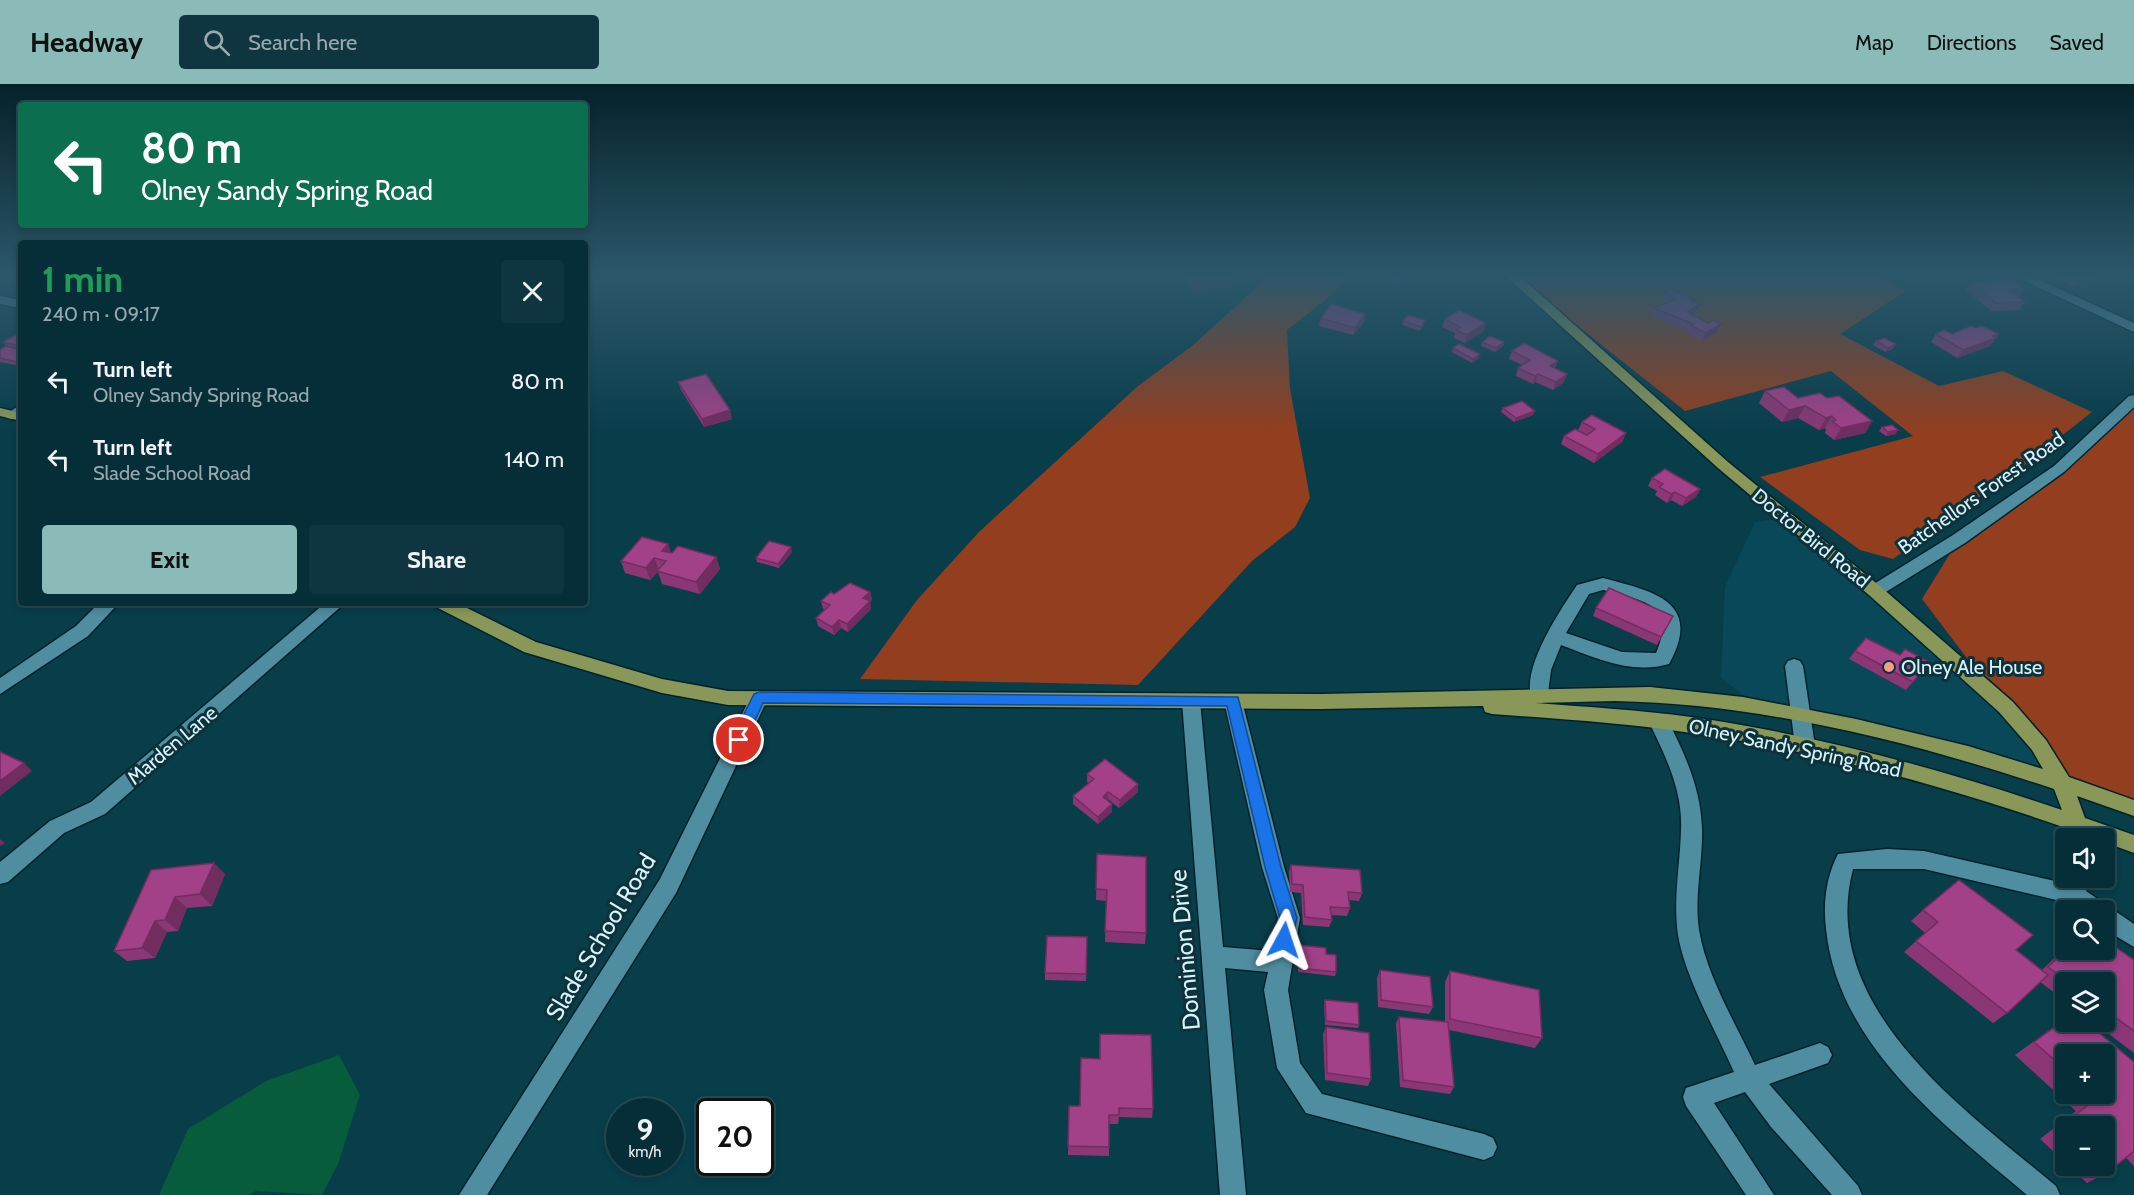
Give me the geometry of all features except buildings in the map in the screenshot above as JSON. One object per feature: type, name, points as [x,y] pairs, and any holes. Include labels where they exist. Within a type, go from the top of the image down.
[{"type":"main road","name":"Doctor Bird Road","points":[[1571,329],[1723,465],[1875,591],[2006,707],[2039,745],[2061,782],[2078,828]]},
{"type":"main road","name":"Olney Sandy Spring Road","points":[[448,606],[541,650],[662,686],[728,698],[1409,701],[1594,693],[1680,697],[1799,714],[1905,736],[2061,782],[2134,808]]},
{"type":"main road","name":"Olney Sandy Spring Road","points":[[1409,701],[1659,722],[1805,746],[1975,791],[2071,828]]},
{"type":"main road","name":"Olney Sandy Spring Road","points":[[2115,840],[2134,844]]},
{"type":"street","name":"Batchellors Forest Road","points":[[1875,591],[1959,539],[2059,469],[2134,399]]},
{"type":"street","points":[[1540,696],[1542,668],[1557,636],[1583,590],[1603,584],[1640,594],[1664,606],[1672,621],[1673,634],[1663,658],[1644,663],[1609,656],[1557,636]]},
{"type":"street","points":[[0,687],[82,632],[107,606]]},
{"type":"street","name":"Marden Lane","points":[[0,875],[57,827],[98,808],[333,606]]},
{"type":"street","points":[[1794,666],[1805,746]]},
{"type":"street","name":"Slade School Road","points":[[472,1195],[668,886],[759,698]]},
{"type":"street","points":[[1233,700],[1273,867],[1288,918],[1276,990],[1288,1068],[1315,1104],[1484,1148]]},
{"type":"street","name":"Dominion Drive","points":[[1191,701],[1233,1195]]},
{"type":"street","points":[[1659,722],[1682,771],[1689,800],[1692,829],[1687,893],[1688,929],[1697,964],[1749,1078],[1780,1118],[1849,1195]]},
{"type":"street","points":[[2047,1195],[1959,1120],[1891,1053],[1866,1017],[1849,982],[1839,944],[1835,910],[1845,860],[1924,860],[2055,882]]},
{"type":"street","points":[[2115,924],[2134,937]]},
{"type":"street","points":[[1213,957],[1279,962]]},
{"type":"street","points":[[1761,1195],[1695,1097],[1820,1056]]},
{"type":"shaded area","points":[[1211,329],[1288,329],[1290,389],[1310,498],[1295,527],[1252,561],[1138,685],[860,679],[917,600],[979,532],[1138,386],[1192,346]]},
{"type":"shaded area","points":[[1581,329],[1848,329],[1840,334],[1939,386],[2003,371],[2092,412],[2027,463],[1893,559],[1860,550],[1760,477],[1913,436],[1831,371],[1685,411]]},
{"type":"shaded area","points":[[2134,404],[2134,808],[2061,782],[1922,599],[1959,539],[2059,469]]},
{"type":"shaded area","points":[[1785,518],[2004,704],[2061,782],[1758,707],[1721,678],[1725,587],[1755,522]]},
{"type":"shaded area","points":[[339,1055],[360,1095],[338,1164],[322,1195],[256,1191],[249,1195],[159,1195],[188,1129],[266,1081]]},
{"type":"place","name":"Olney Ale House","points":[[1889,667]]},
{"type":"route","points":[[739,740],[759,698],[1233,700],[1243,750],[1288,918],[1284,940]]}]
